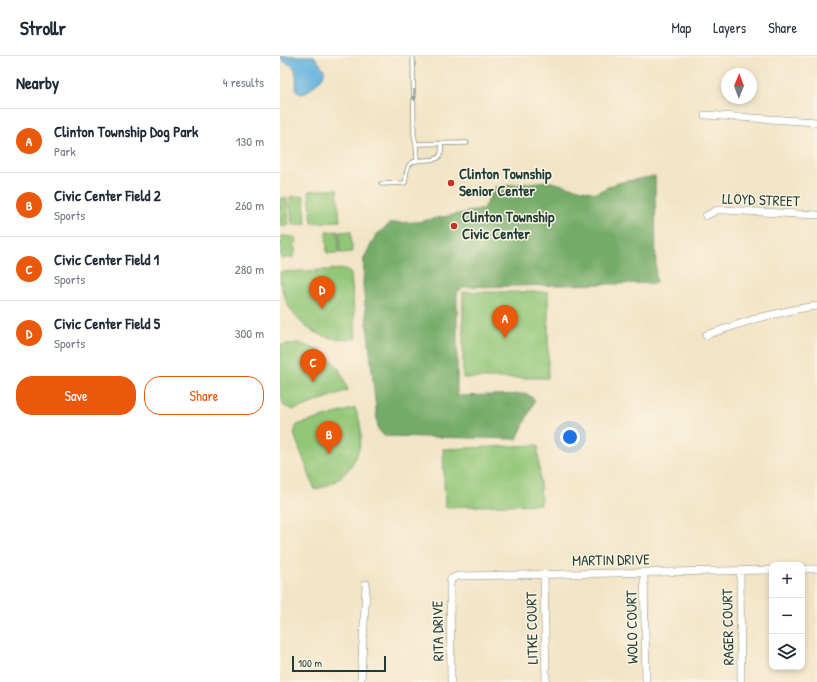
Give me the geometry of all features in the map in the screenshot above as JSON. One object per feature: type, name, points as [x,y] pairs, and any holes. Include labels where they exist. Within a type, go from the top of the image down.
[{"type":"street","points":[[705,115],[817,122]]},
{"type":"street","points":[[817,209],[817,215]]},
{"type":"street","name":"LLOYD STREET","points":[[706,216],[717,210],[817,215]]},
{"type":"street","points":[[706,335],[758,318],[817,306]]},
{"type":"street","points":[[805,569],[817,569]]},
{"type":"street","name":"MARTIN DRIVE","points":[[451,579],[458,576],[769,570]]},
{"type":"street","name":"RAGER COURT","points":[[740,571],[741,682]]},
{"type":"street","name":"WOLO COURT","points":[[644,572],[646,682]]},
{"type":"street","name":"LITKE COURT","points":[[544,574],[546,682]]},
{"type":"street","name":"RITA DRIVE","points":[[451,579],[451,682]]},
{"type":"street","points":[[362,682],[362,644],[366,584]]},
{"type":"lane","points":[[413,56],[414,135],[417,160]]},
{"type":"lane","points":[[381,184],[404,183],[410,164],[417,160],[434,160],[438,158],[441,154],[441,143]]},
{"type":"lane","points":[[416,144],[467,143]]},
{"type":"green space","points":[[655,176],[656,283],[465,287],[457,292],[457,396],[527,394],[535,400],[517,439],[384,436],[378,429],[363,285],[364,258],[376,235],[391,223],[417,222],[483,209],[495,187],[547,181],[595,193],[617,183]]},
{"type":"green space","points":[[337,189],[340,221],[312,223],[309,191]]},
{"type":"green space","points":[[304,196],[306,224],[292,225],[290,197]]},
{"type":"green space","points":[[280,198],[287,198],[289,225],[280,226]]},
{"type":"green space","points":[[338,231],[339,253],[327,253],[326,232]]},
{"type":"green space","points":[[351,231],[352,252],[340,253],[340,232]]},
{"type":"green space","points":[[280,236],[290,236],[296,238],[294,257],[281,259]]},
{"type":"green space","points":[[346,269],[351,274],[356,339],[325,337],[304,325],[289,307],[284,296],[280,272]]},
{"type":"green space","points":[[463,292],[548,292],[548,378],[463,378]]},
{"type":"green space","points":[[299,343],[318,350],[331,359],[340,371],[348,390],[294,410],[284,406],[280,393],[280,345]]},
{"type":"green space","points":[[355,408],[360,423],[361,439],[355,459],[347,471],[337,480],[329,485],[315,490],[294,434],[297,425]]},
{"type":"green space","points":[[538,445],[541,504],[445,507],[443,449]]},
{"type":"water","points":[[280,56],[314,56],[324,69],[324,74],[322,78],[306,93],[300,94],[296,90],[295,70],[291,65],[280,59]]},
{"type":"place","name":"Clinton Township Senior Center","points":[[451,183]]},
{"type":"place","name":"Clinton Township Civic Center","points":[[454,226]]},
{"type":"place","name":"Civic Center Field 5","points":[[322,309]]},
{"type":"place","name":"Clinton Township Dog Park","points":[[505,338]]},
{"type":"place","name":"Civic Center Field 1","points":[[313,382]]},
{"type":"place","name":"Civic Center Field 2","points":[[329,454]]}]
